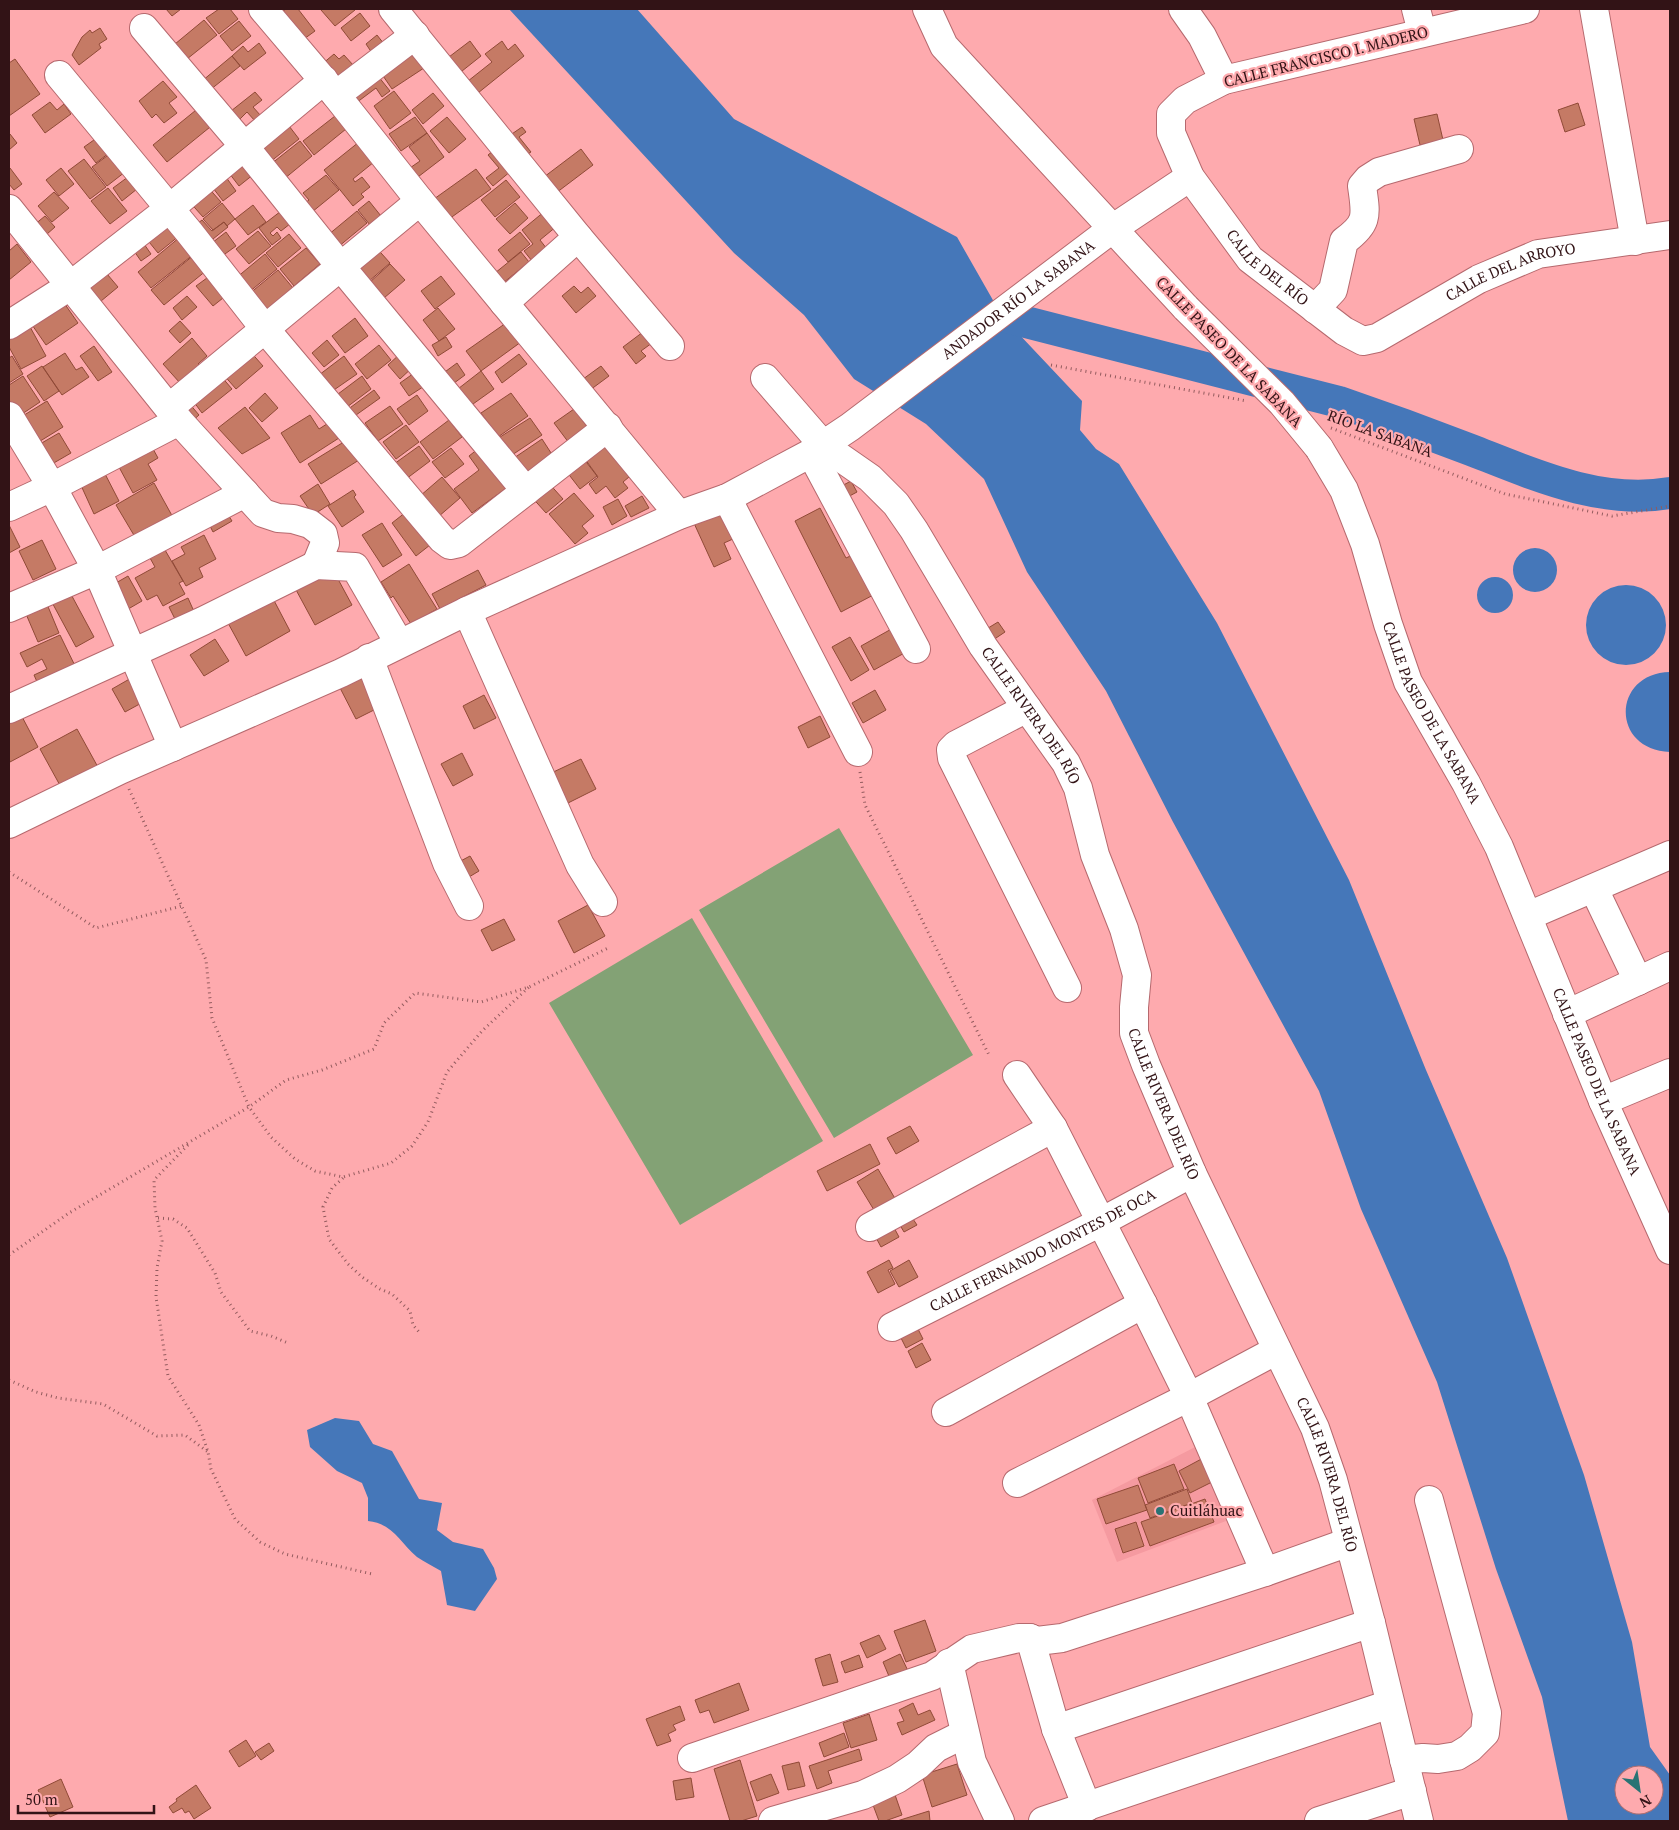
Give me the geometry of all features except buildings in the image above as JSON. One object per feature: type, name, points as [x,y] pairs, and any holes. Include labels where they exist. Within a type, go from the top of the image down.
[{"type":"street","points":[[263,9],[330,87],[420,201],[679,515]]},
{"type":"street","points":[[393,9],[578,237],[670,346]]},
{"type":"street","name":"CALLE PASEO DE LA SABANA","points":[[927,9],[944,46],[1112,229],[1186,308],[1282,403],[1321,437],[1365,544],[1388,624],[1408,682],[1466,783],[1499,847],[1603,1101],[1670,1250]]},
{"type":"street","points":[[1183,9],[1202,36],[1224,80]]},
{"type":"street","name":"CALLE FRANCISCO I. MADERO","points":[[1190,177],[1171,133],[1171,114],[1185,100],[1224,80],[1419,21],[1525,9]]},
{"type":"street","points":[[1594,9],[1635,241]]},
{"type":"street","points":[[144,28],[244,146],[526,491]]},
{"type":"street","points":[[9,325],[70,286],[169,209],[244,146],[330,87],[415,35]]},
{"type":"street","points":[[59,74],[265,329],[442,539],[450,545],[459,543],[608,427]]},
{"type":"street","points":[[1315,309],[1333,290],[1344,241],[1358,231],[1362,224],[1365,209],[1362,186],[1368,178],[1379,172],[1458,149]]},
{"type":"street","name":"ANDADOR RÍO LA SABANA","points":[[9,824],[120,770],[341,673],[467,611],[679,515],[727,498],[817,450],[850,428],[1112,229],[1190,177]]},
{"type":"street","name":"CALLE DEL RÍO","points":[[1190,177],[1250,259],[1344,331],[1363,341]]},
{"type":"street","points":[[9,507],[52,487],[174,414],[265,329],[420,201]]},
{"type":"street","points":[[9,210],[174,414],[263,513],[278,518],[294,518],[310,524],[323,534],[326,543],[316,564]]},
{"type":"street","name":"CALLE DEL ARROYO","points":[[1363,341],[1377,338],[1479,279],[1538,254],[1670,235]]},
{"type":"street","points":[[504,303],[578,237]]},
{"type":"street","points":[[765,378],[817,450],[916,649]]},
{"type":"street","points":[[9,416],[52,487],[97,570],[173,747]]},
{"type":"street","name":"CALLE RIVERA DEL RÍO","points":[[817,450],[870,478],[896,504],[914,530],[983,646],[1066,763],[1078,788],[1096,855],[1124,929],[1138,975],[1134,1007],[1134,1033],[1192,1173],[1315,1428],[1333,1480],[1371,1623],[1419,1821]]},
{"type":"street","points":[[9,608],[97,570],[245,493]]},
{"type":"street","points":[[727,498],[858,752]]},
{"type":"street","points":[[9,709],[203,621],[316,564],[355,567],[399,643]]},
{"type":"street","points":[[467,611],[580,865],[603,902]]},
{"type":"street","points":[[369,658],[447,863],[469,906]]},
{"type":"street","points":[[1027,708],[956,745],[951,750],[952,758],[1067,988]]},
{"type":"street","points":[[1528,916],[1670,856]]},
{"type":"street","points":[[1594,889],[1638,980]]},
{"type":"street","points":[[1567,1014],[1670,966]]},
{"type":"street","points":[[1603,1101],[1670,1073]]},
{"type":"street","points":[[1017,1075],[1053,1128],[1143,1304],[1189,1397],[1265,1572]]},
{"type":"street","points":[[870,1226],[1053,1128]]},
{"type":"street","name":"CALLE FERNANDO MONTES DE OCA","points":[[892,1327],[1101,1222],[1192,1173]]},
{"type":"street","points":[[946,1412],[1143,1304]]},
{"type":"street","points":[[1017,1483],[1189,1397],[1277,1350]]},
{"type":"street","points":[[1404,1760],[1423,1758],[1438,1760],[1457,1756],[1470,1748],[1485,1733],[1487,1713],[1429,1500]]},
{"type":"street","points":[[692,1758],[932,1676],[972,1649],[1019,1638],[1030,1638],[1037,1641],[1062,1638],[1265,1572],[1349,1542]]},
{"type":"street","points":[[1056,1729],[1371,1623]]},
{"type":"street","points":[[1030,1638],[1056,1729],[1087,1807]]},
{"type":"street","points":[[949,1664],[972,1762],[1000,1821]]},
{"type":"street","points":[[1051,1820],[1390,1704]]},
{"type":"street","points":[[773,1821],[863,1795],[918,1765],[936,1748],[964,1734]]},
{"type":"street","points":[[1319,1821],[1412,1791]]},
{"type":"path","points":[[1051,365],[1249,402]]},
{"type":"path","name":"RÍO LA SABANA","points":[[1321,437],[1505,494],[1612,516],[1670,506]]},
{"type":"path","points":[[858,752],[864,805],[990,1057]]},
{"type":"path","points":[[120,770],[206,960],[212,1018],[249,1107],[271,1137],[295,1159],[315,1171],[343,1177],[391,1163],[412,1146],[428,1122],[447,1072],[482,1031],[529,986]]},
{"type":"path","points":[[9,872],[96,928],[182,906]]},
{"type":"path","points":[[9,1255],[69,1213],[249,1107],[286,1080],[322,1070],[374,1048],[384,1022],[415,993],[481,1002],[529,986],[608,948]]},
{"type":"path","points":[[191,1141],[154,1180],[162,1241],[157,1268],[156,1297],[168,1376],[199,1425],[208,1452],[211,1469],[235,1519],[260,1542],[285,1554],[372,1574]]},
{"type":"path","points":[[343,1177],[332,1188],[323,1207],[329,1239],[362,1277],[380,1289],[392,1294],[410,1311],[413,1325],[419,1332]]},
{"type":"path","points":[[158,1218],[173,1219],[187,1228],[216,1273],[221,1292],[250,1331],[271,1336],[288,1343]]},
{"type":"path","points":[[9,1380],[29,1389],[58,1398],[103,1404],[157,1436],[185,1435],[208,1452]]},
{"type":"shaded area","name":"Cuitláhuac","points":[[1201,1444],[1226,1521],[1117,1562],[1092,1500]]},
{"type":"green space","points":[[839,828],[973,1055],[834,1138],[699,910]]},
{"type":"green space","points":[[692,918],[823,1141],[680,1225],[549,1003]]},
{"type":"water","points":[[509,9],[637,9],[734,119],[957,237],[1002,316],[1082,401],[1080,430],[1096,449],[1119,464],[1217,623],[1349,880],[1426,1070],[1507,1258],[1584,1475],[1632,1642],[1650,1747],[1663,1765],[1614,1765],[1614,1815],[1664,1815],[1664,1767],[1670,1775],[1670,1821],[1568,1821],[1542,1697],[1496,1569],[1437,1382],[1361,1209],[1319,1091],[1173,822],[1106,691],[1027,572],[984,479],[926,424],[854,379],[804,315],[734,253]]},
{"type":"water","points":[[1531,548],[1539,548],[1551,554],[1557,570],[1551,586],[1539,592],[1531,592],[1519,586],[1513,574],[1513,566],[1519,554]]},
{"type":"water","points":[[1495,577],[1502,578],[1508,582],[1512,588],[1512,602],[1508,608],[1502,612],[1495,613],[1488,612],[1482,608],[1478,602],[1477,595],[1478,588],[1482,582],[1488,578]]},
{"type":"water","points":[[1626,585],[1641,588],[1654,597],[1663,610],[1666,625],[1663,640],[1654,653],[1641,662],[1626,665],[1611,662],[1598,653],[1589,640],[1586,625],[1589,610],[1598,597],[1611,588]]},
{"type":"water","points":[[1670,672],[1670,752],[1650,748],[1637,739],[1628,726],[1626,712],[1629,697],[1637,685],[1651,676]]},
{"type":"water","points":[[335,1418],[359,1421],[373,1444],[392,1451],[419,1499],[442,1503],[437,1530],[453,1542],[483,1549],[494,1568],[497,1579],[475,1611],[447,1605],[441,1571],[417,1557],[396,1534],[384,1526],[368,1521],[368,1498],[362,1483],[337,1471],[310,1447],[307,1430]]},
{"type":"waterway","points":[[1002,316],[1339,402],[1519,469],[1569,485],[1619,495],[1644,496],[1670,493]]},
{"type":"place","name":"Cuitláhuac","points":[[1160,1511]]}]
